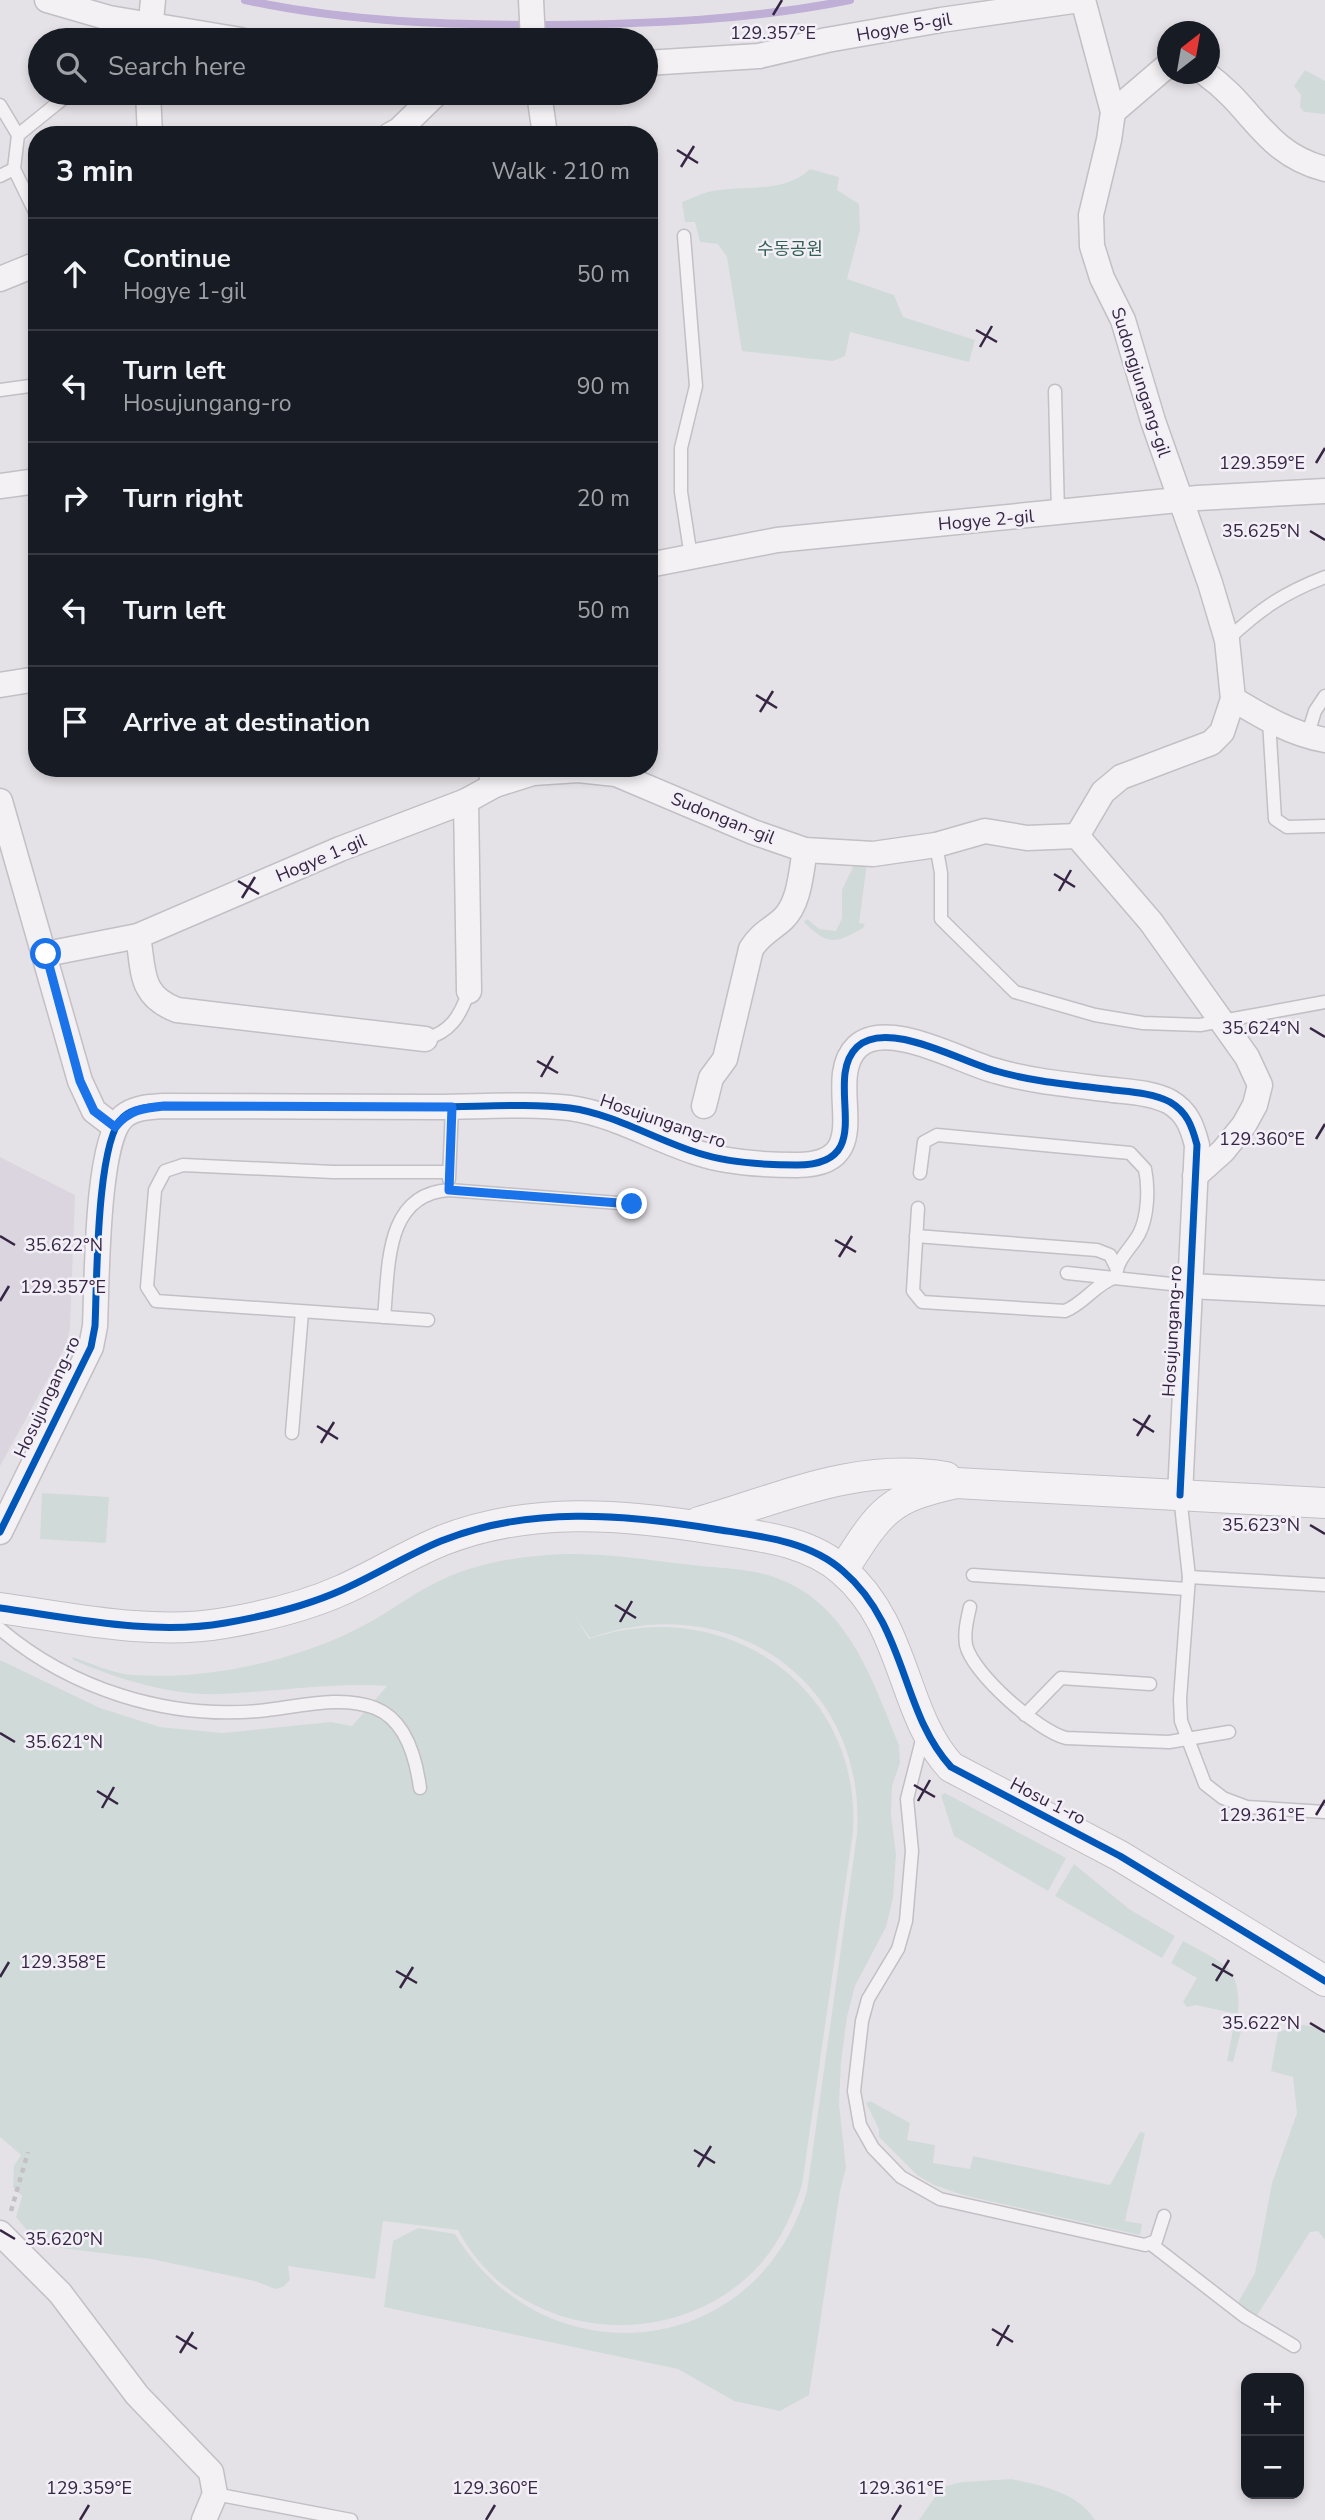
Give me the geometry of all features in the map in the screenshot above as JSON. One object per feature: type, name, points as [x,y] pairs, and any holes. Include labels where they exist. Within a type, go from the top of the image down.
[{"type":"street","points":[[47,0],[124,28]]},
{"type":"street","points":[[137,28],[153,0]]},
{"type":"street","points":[[531,0],[532,28]]},
{"type":"street","name":"Hogye 5-gil","points":[[658,62],[759,56],[903,26],[1082,0]]},
{"type":"street","name":"Sudongjungang-gil","points":[[1077,836],[1103,792],[1121,777],[1211,743],[1222,732],[1233,699],[1227,640],[1123,320],[1102,278],[1092,246],[1091,215],[1110,140],[1113,112],[1082,0]]},
{"type":"street","points":[[1113,112],[1157,74]]},
{"type":"street","points":[[1217,84],[1248,111],[1263,133],[1282,152],[1306,164],[1325,169]]},
{"type":"street","points":[[149,105],[150,126]]},
{"type":"street","points":[[404,126],[425,105]]},
{"type":"street","points":[[541,105],[544,126]]},
{"type":"street","points":[[0,279],[28,268]]},
{"type":"street","points":[[0,486],[28,482]]},
{"type":"street","name":"Hogye 2-gil","points":[[658,563],[777,540],[1180,500],[1325,491]]},
{"type":"street","points":[[0,685],[28,680]]},
{"type":"street","points":[[1233,699],[1269,721],[1316,738]]},
{"type":"street","name":"Hogye 1-gil","points":[[46,954],[138,936],[340,849],[466,800],[492,777]]},
{"type":"street","name":"Sudongan-gil","points":[[623,777],[753,832],[805,850],[873,854],[936,845],[985,831],[1027,838],[1077,836]]},
{"type":"street","points":[[466,800],[469,991]]},
{"type":"street","points":[[0,801],[46,954],[80,1081],[94,1111],[115,1127]]},
{"type":"street","points":[[1077,836],[1151,922],[1247,1057],[1260,1085],[1255,1105],[1244,1125],[1223,1151],[1195,1176]]},
{"type":"street","points":[[704,1106],[711,1078],[725,1059],[751,949],[761,934],[785,918],[793,904],[805,850]]},
{"type":"street","points":[[138,936],[148,992],[158,1003],[177,1010],[425,1039]]},
{"type":"street","name":"Hosujungang-ro","points":[[0,1532],[91,1347],[95,1326],[104,1169],[115,1127],[124,1115],[141,1108],[164,1106],[569,1108],[719,1159],[815,1164],[830,1158],[839,1149],[844,1137],[848,1061],[857,1047],[869,1040],[887,1037],[931,1047],[996,1071],[1167,1100],[1182,1110],[1191,1123],[1197,1145],[1180,1496]]},
{"type":"street","points":[[1190,1286],[1325,1293]]},
{"type":"street","points":[[690,1525],[818,1484],[867,1473],[923,1473],[995,1485]]},
{"type":"street","points":[[0,1608],[154,1626],[221,1624],[290,1611],[342,1590],[441,1541],[492,1524],[550,1516],[615,1517],[690,1525],[775,1539],[807,1548],[843,1570],[868,1531],[893,1504],[916,1492],[956,1483],[1325,1503]]},
{"type":"street","name":"Hosu 1-ro","points":[[843,1570],[867,1596],[889,1632],[935,1749],[951,1767],[1120,1856],[1325,1981]]},
{"type":"street","points":[[1,2234],[60,2293],[137,2395],[202,2459],[215,2483],[215,2494],[204,2520]]},
{"type":"lane","points":[[0,105],[18,135],[14,169],[28,198]]},
{"type":"lane","points":[[29,126],[55,105]]},
{"type":"lane","points":[[18,135],[28,127]]},
{"type":"lane","points":[[0,176],[14,169]]},
{"type":"lane","points":[[684,236],[696,386],[681,448],[681,492],[691,557]]},
{"type":"lane","points":[[0,390],[28,386]]},
{"type":"lane","points":[[1055,391],[1058,514]]},
{"type":"lane","points":[[1227,640],[1259,610],[1290,590],[1325,577]]},
{"type":"lane","points":[[1316,738],[1315,711],[1325,696]]},
{"type":"lane","points":[[1269,721],[1275,819],[1287,827],[1325,825]]},
{"type":"lane","points":[[936,845],[941,873],[941,919],[1015,992],[1095,1015],[1143,1023],[1223,1023],[1264,1011],[1325,1002]]},
{"type":"lane","points":[[425,1039],[441,1035],[452,1026],[469,991]]},
{"type":"lane","points":[[449,1190],[452,1107]]},
{"type":"lane","points":[[918,1209],[913,1291],[922,1302],[1065,1311],[1074,1308],[1116,1272],[1140,1233],[1145,1217],[1145,1170],[1130,1153],[937,1135],[924,1142],[920,1173]]},
{"type":"lane","points":[[428,1320],[165,1304],[156,1301],[147,1287],[155,1190],[159,1179],[174,1167],[333,1172],[449,1172]]},
{"type":"lane","points":[[384,1317],[390,1258],[401,1220],[422,1195],[449,1190],[632,1204]]},
{"type":"lane","points":[[916,1236],[1097,1250],[1110,1255],[1116,1272]]},
{"type":"lane","points":[[1067,1273],[1116,1272],[1190,1286]]},
{"type":"lane","points":[[292,1433],[302,1312]]},
{"type":"lane","points":[[1180,1496],[1188,1583],[1180,1699],[1187,1740],[1205,1784],[1223,1798],[1247,1807],[1325,1812]]},
{"type":"lane","points":[[973,1575],[1325,1585]]},
{"type":"lane","points":[[970,1607],[965,1630],[966,1648],[977,1665],[1025,1716],[1052,1735],[1066,1738],[1187,1740],[1229,1732]]},
{"type":"lane","points":[[0,1629],[43,1660],[78,1679],[144,1702],[222,1713],[326,1703],[365,1705],[378,1709],[402,1732],[407,1741],[417,1770],[419,1788]]},
{"type":"lane","points":[[1025,1716],[1061,1678],[1150,1684]]},
{"type":"lane","points":[[925,1725],[907,1799],[912,1851],[906,1921],[898,1949],[868,1999],[860,2033],[855,2091],[860,2125],[873,2148],[901,2177],[940,2199],[1151,2244],[1244,2316],[1294,2346]]},
{"type":"lane","points":[[1151,2244],[1159,2236],[1164,2216]]},
{"type":"lane","points":[[215,2494],[351,2520]]},
{"type":"path","points":[[1,2234],[8,2223],[28,2152]]},
{"type":"shaded area","points":[[0,1157],[75,1195],[70,1328],[66,1346],[0,1466]]},
{"type":"green space","points":[[1305,70],[1325,81],[1325,114],[1304,112],[1300,107],[1301,95],[1294,86]]},
{"type":"green space","name":"수동공원","points":[[810,169],[839,177],[837,190],[859,204],[860,230],[847,279],[894,295],[903,317],[975,340],[969,362],[850,332],[845,356],[833,361],[742,351],[727,257],[718,244],[700,242],[695,222],[685,222],[682,202],[708,192],[775,186],[799,177]]},
{"type":"green space","points":[[867,863],[859,923],[865,924],[863,928],[832,940],[819,935],[804,922],[807,919],[819,929],[836,931],[842,918],[842,890],[854,865]]},
{"type":"green space","points":[[42,1493],[109,1497],[106,1543],[40,1539]]},
{"type":"green space","points":[[564,1554],[612,1556],[742,1570],[771,1576],[797,1587],[819,1603],[838,1623],[853,1645],[867,1669],[899,1745],[900,1763],[892,1786],[891,1815],[896,1855],[893,1898],[886,1927],[855,1986],[847,2017],[839,2104],[846,2168],[840,2191],[809,2395],[780,2411],[734,2401],[678,2369],[384,2307],[393,2241],[418,2228],[455,2234],[494,2282],[541,2314],[593,2330],[646,2332],[697,2318],[744,2290],[781,2248],[807,2191],[857,1834],[854,1780],[839,1732],[814,1692],[780,1660],[739,1638],[693,1626],[642,1626],[590,1638],[576,1618],[589,1639],[639,1628],[688,1629],[734,1641],[775,1663],[809,1694],[835,1733],[850,1780],[853,1832],[802,2185],[783,2231],[753,2272],[718,2299],[679,2316],[637,2324],[595,2323],[554,2313],[516,2294],[484,2267],[458,2230],[383,2221],[375,2279],[288,2266],[290,2280],[283,2287],[275,2289],[255,2281],[151,2259],[61,2248],[48,2238],[31,2235],[16,2217],[22,2196],[13,2187],[14,2166],[21,2155],[0,2137],[0,1660],[100,1708],[160,1727],[223,1733],[331,1722],[352,1726],[387,1686],[324,1686],[201,1694],[126,1680],[73,1660],[72,1657],[133,1675],[189,1675],[247,1666],[275,1660],[330,1641],[365,1625],[433,1584],[464,1571],[513,1559]]},
{"type":"green space","points":[[945,1793],[1066,1858],[1048,1891],[954,1836],[941,1795]]},
{"type":"green space","points":[[1074,1864],[1129,1909],[1175,1936],[1162,1958],[1055,1896]]},
{"type":"green space","points":[[1183,1941],[1219,1961],[1233,1975],[1237,1985],[1238,2015],[1245,2016],[1233,2062],[1227,2061],[1236,2014],[1196,2005],[1187,2007],[1183,2002],[1197,1978],[1171,1963]]},
{"type":"green space","points":[[1303,2025],[1325,2029],[1325,2240],[1318,2231],[1310,2232],[1256,2317],[1237,2304],[1255,2273],[1272,2183],[1297,2113],[1293,2077],[1271,2071],[1278,2032]]},
{"type":"green space","points":[[870,2101],[910,2123],[907,2140],[935,2145],[933,2163],[970,2169],[973,2156],[1110,2185],[1140,2132],[1145,2133],[1125,2221],[1142,2224],[1140,2235],[963,2195],[934,2185],[917,2175],[879,2137],[879,2129],[866,2103]]},
{"type":"green space","points":[[1011,2479],[1069,2497],[1087,2510],[1095,2520],[919,2520],[942,2487],[962,2482]]},
{"type":"waterway","points":[[245,0],[359,18],[550,25],[701,20],[850,0]]},
{"type":"cycle path","points":[[0,1532],[91,1347],[95,1326],[100,1215],[108,1154],[114,1131],[123,1117],[132,1111],[164,1106],[520,1105],[570,1108],[619,1121],[682,1148],[710,1156],[747,1163],[797,1165],[823,1161],[837,1151],[844,1137],[844,1080],[848,1062],[857,1047],[870,1039],[887,1037],[925,1045],[1010,1075],[1156,1097],[1176,1106],[1188,1120],[1197,1145],[1180,1495]]},
{"type":"cycle path","points":[[0,1608],[141,1627],[170,1628],[225,1623],[285,1610],[328,1596],[441,1541],[474,1530],[542,1518],[576,1516],[646,1520],[782,1541],[814,1552],[829,1561],[864,1593],[880,1617],[892,1643],[922,1721],[951,1767],[1120,1856],[1325,1981]]},
{"type":"route","points":[[46,954],[80,1081],[94,1111],[115,1127],[124,1115],[141,1108],[164,1106],[452,1107],[449,1190],[632,1204]]}]
